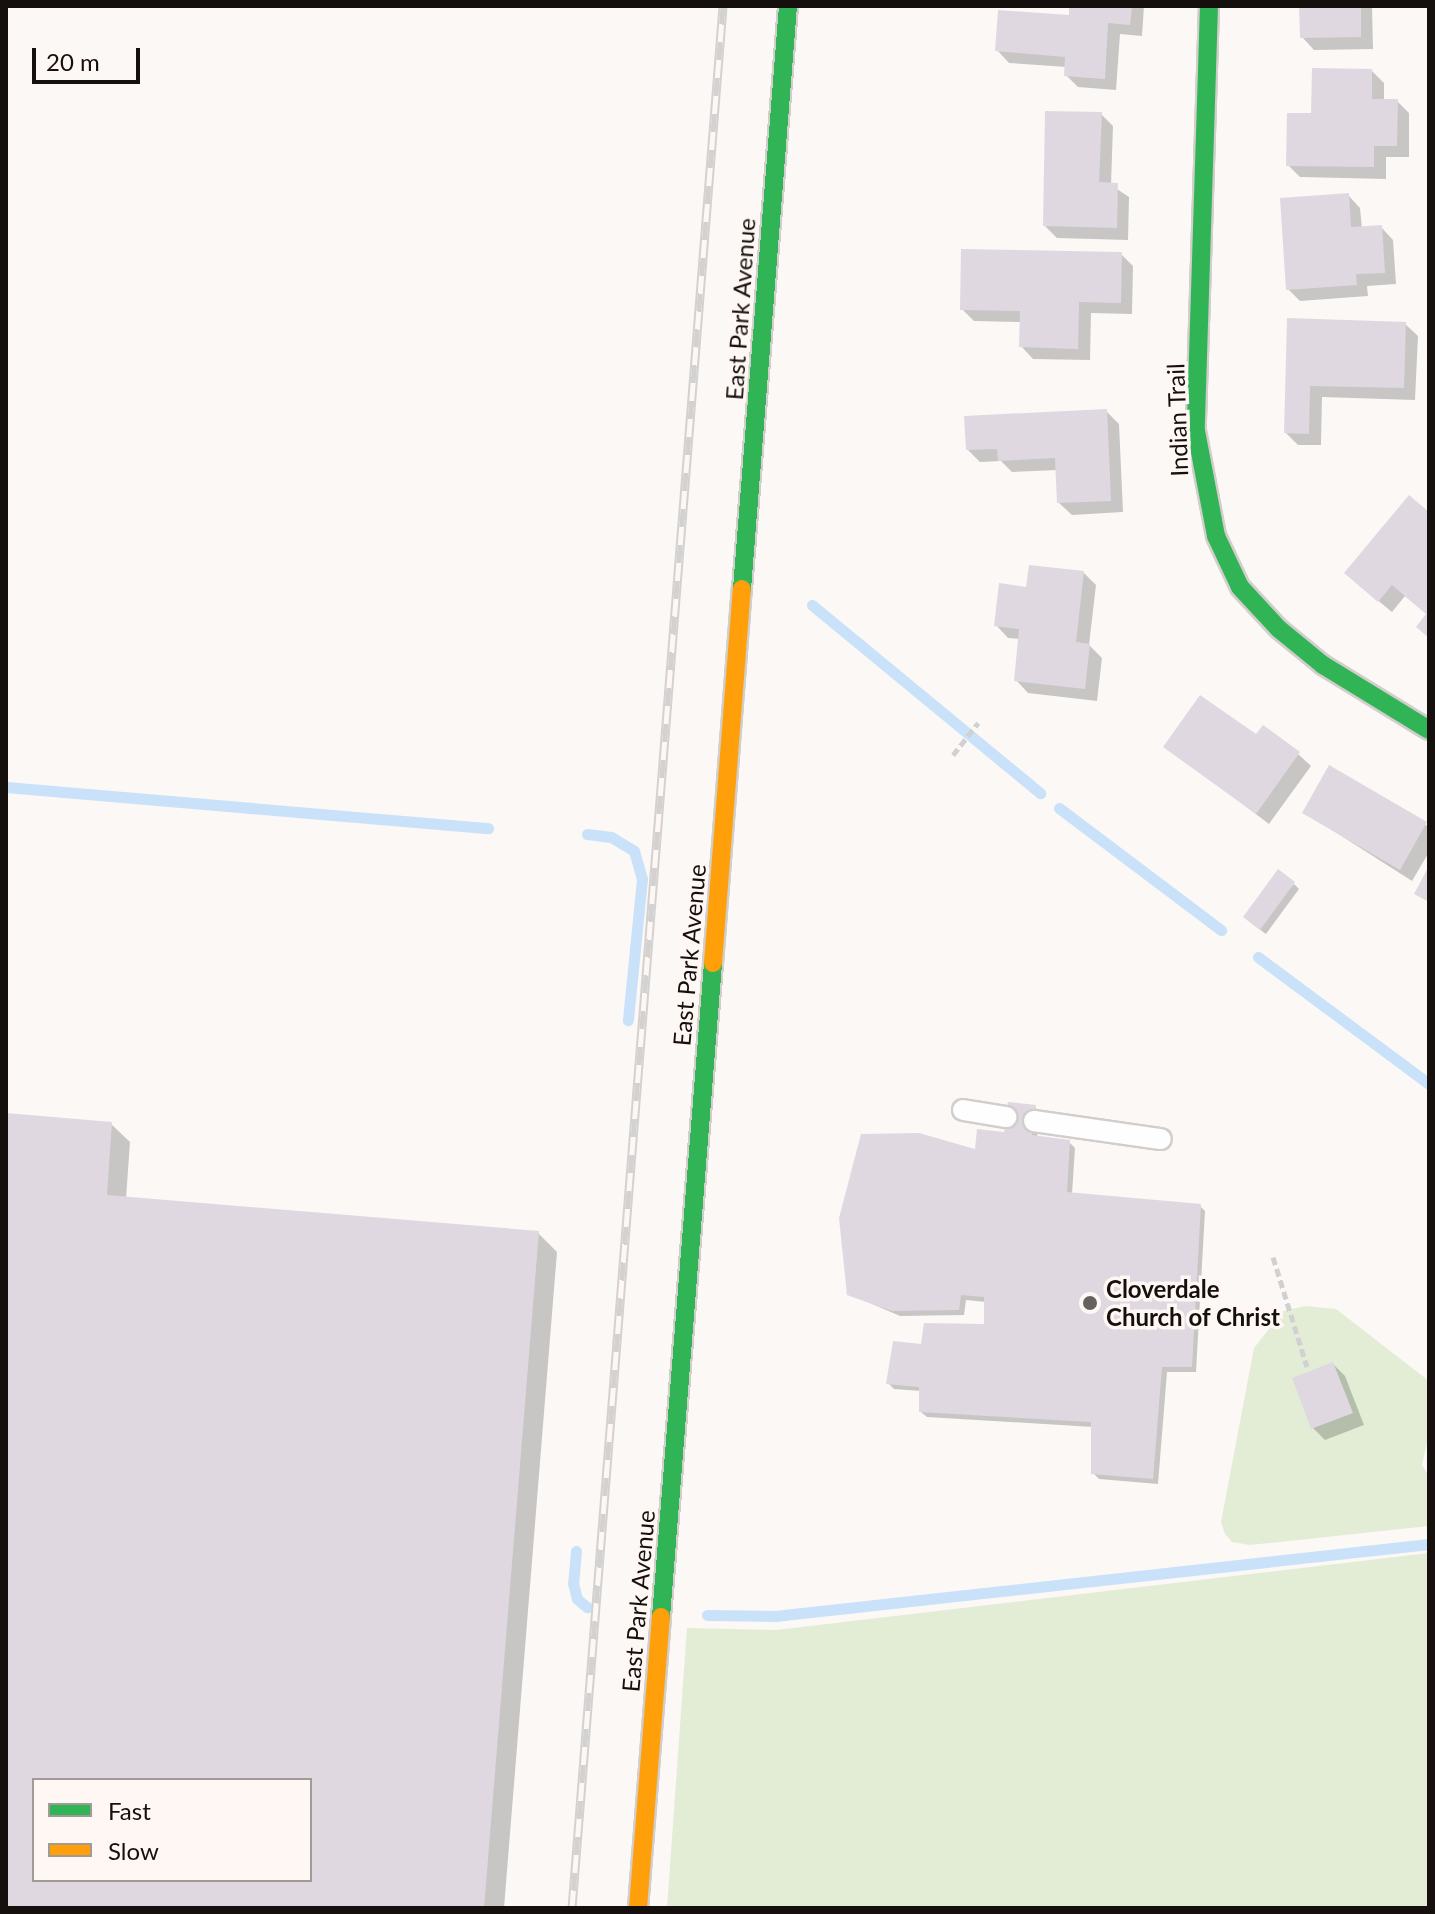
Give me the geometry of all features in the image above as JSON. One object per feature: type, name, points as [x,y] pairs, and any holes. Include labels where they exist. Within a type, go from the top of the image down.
[{"type":"street","name":"East Park Avenue","points":[[638,1908],[788,6]]},
{"type":"street","name":"Indian Trail","points":[[1209,6],[1196,431],[1216,536],[1240,587],[1279,629],[1323,665],[1429,730]]},
{"type":"lane","points":[[963,1110],[1006,1117]]},
{"type":"lane","points":[[1034,1121],[1161,1139]]},
{"type":"path","points":[[953,755],[976,726]]},
{"type":"path","points":[[1273,1257],[1307,1367]]},
{"type":"green space","points":[[1306,1306],[1336,1309],[1429,1381],[1429,1434],[1422,1465],[1429,1476],[1429,1526],[1250,1545],[1232,1542],[1225,1534],[1221,1522],[1254,1348],[1283,1311]]},
{"type":"green space","points":[[1429,1553],[1429,1908],[667,1908],[687,1628],[776,1630]]},
{"type":"building","points":[[1069,6],[1132,6],[1130,25],[1108,23],[1105,79],[1064,76],[1065,57],[995,51],[998,10],[1069,15]]},
{"type":"building","points":[[1299,6],[1361,6],[1361,37],[1300,38]]},
{"type":"building","points":[[1312,68],[1372,69],[1372,99],[1398,99],[1397,146],[1374,146],[1374,167],[1286,166],[1287,113],[1311,113]]},
{"type":"building","points":[[1045,111],[1102,112],[1099,182],[1118,183],[1117,228],[1043,226]]},
{"type":"building","points":[[1349,193],[1351,227],[1382,225],[1385,273],[1356,274],[1357,285],[1286,290],[1280,198]]},
{"type":"building","points":[[961,249],[1122,252],[1121,303],[1079,302],[1078,349],[1019,347],[1020,311],[960,310]]},
{"type":"building","points":[[1287,318],[1406,322],[1404,388],[1310,386],[1309,434],[1284,433]]},
{"type":"building","points":[[1107,409],[1111,501],[1057,503],[1055,458],[998,461],[997,449],[966,450],[964,416]]},
{"type":"building","points":[[1409,495],[1429,512],[1429,638],[1416,627],[1426,614],[1392,585],[1378,602],[1344,573]]},
{"type":"building","points":[[1029,565],[1084,571],[1076,642],[1090,644],[1085,689],[1014,681],[1019,629],[994,626],[999,583],[1026,587]]},
{"type":"building","points":[[1200,695],[1256,734],[1263,725],[1300,752],[1256,814],[1163,747]]},
{"type":"building","points":[[1329,765],[1427,822],[1400,870],[1302,813]]},
{"type":"building","points":[[1429,866],[1429,902],[1414,894]]},
{"type":"building","points":[[1278,869],[1295,882],[1260,930],[1243,917]]},
{"type":"building","name":"Cloverdale Church of Christ","points":[[1008,1102],[1036,1105],[1032,1135],[1070,1140],[1067,1192],[1201,1204],[1192,1367],[1162,1367],[1153,1479],[1091,1474],[1091,1422],[919,1412],[919,1387],[886,1384],[893,1341],[921,1344],[924,1323],[984,1324],[984,1297],[961,1295],[959,1310],[892,1311],[847,1295],[839,1218],[861,1134],[919,1133],[975,1149],[977,1129],[1004,1132]]},
{"type":"building","points":[[6,1113],[112,1122],[107,1195],[539,1231],[484,1908],[6,1908]]},
{"type":"building","points":[[1333,1362],[1353,1413],[1311,1429],[1292,1378]]},
{"type":"waterway","points":[[812,605],[1040,793]]},
{"type":"waterway","points":[[6,787],[488,828]]},
{"type":"waterway","points":[[1059,808],[1221,930]]},
{"type":"waterway","points":[[587,834],[611,837],[634,851],[642,879],[628,1020]]},
{"type":"waterway","points":[[1258,957],[1429,1084]]},
{"type":"waterway","points":[[707,1615],[775,1616],[1429,1544]]},
{"type":"waterway","points":[[576,1551],[573,1583],[577,1599],[587,1607]]},
{"type":"railway","points":[[572,1908],[723,6]]},
{"type":"traffic: fast","points":[[742,589],[788,6]]},
{"type":"traffic: fast","points":[[1209,6],[1196,431],[1216,536],[1240,587],[1279,629],[1323,665],[1429,730]]},
{"type":"traffic: fast","points":[[661,1617],[713,963]]},
{"type":"traffic: slow","points":[[713,963],[742,589]]},
{"type":"traffic: slow","points":[[638,1908],[661,1617]]},
{"type":"place","name":"Cloverdale Church of Christ","points":[[1090,1303]]}]
